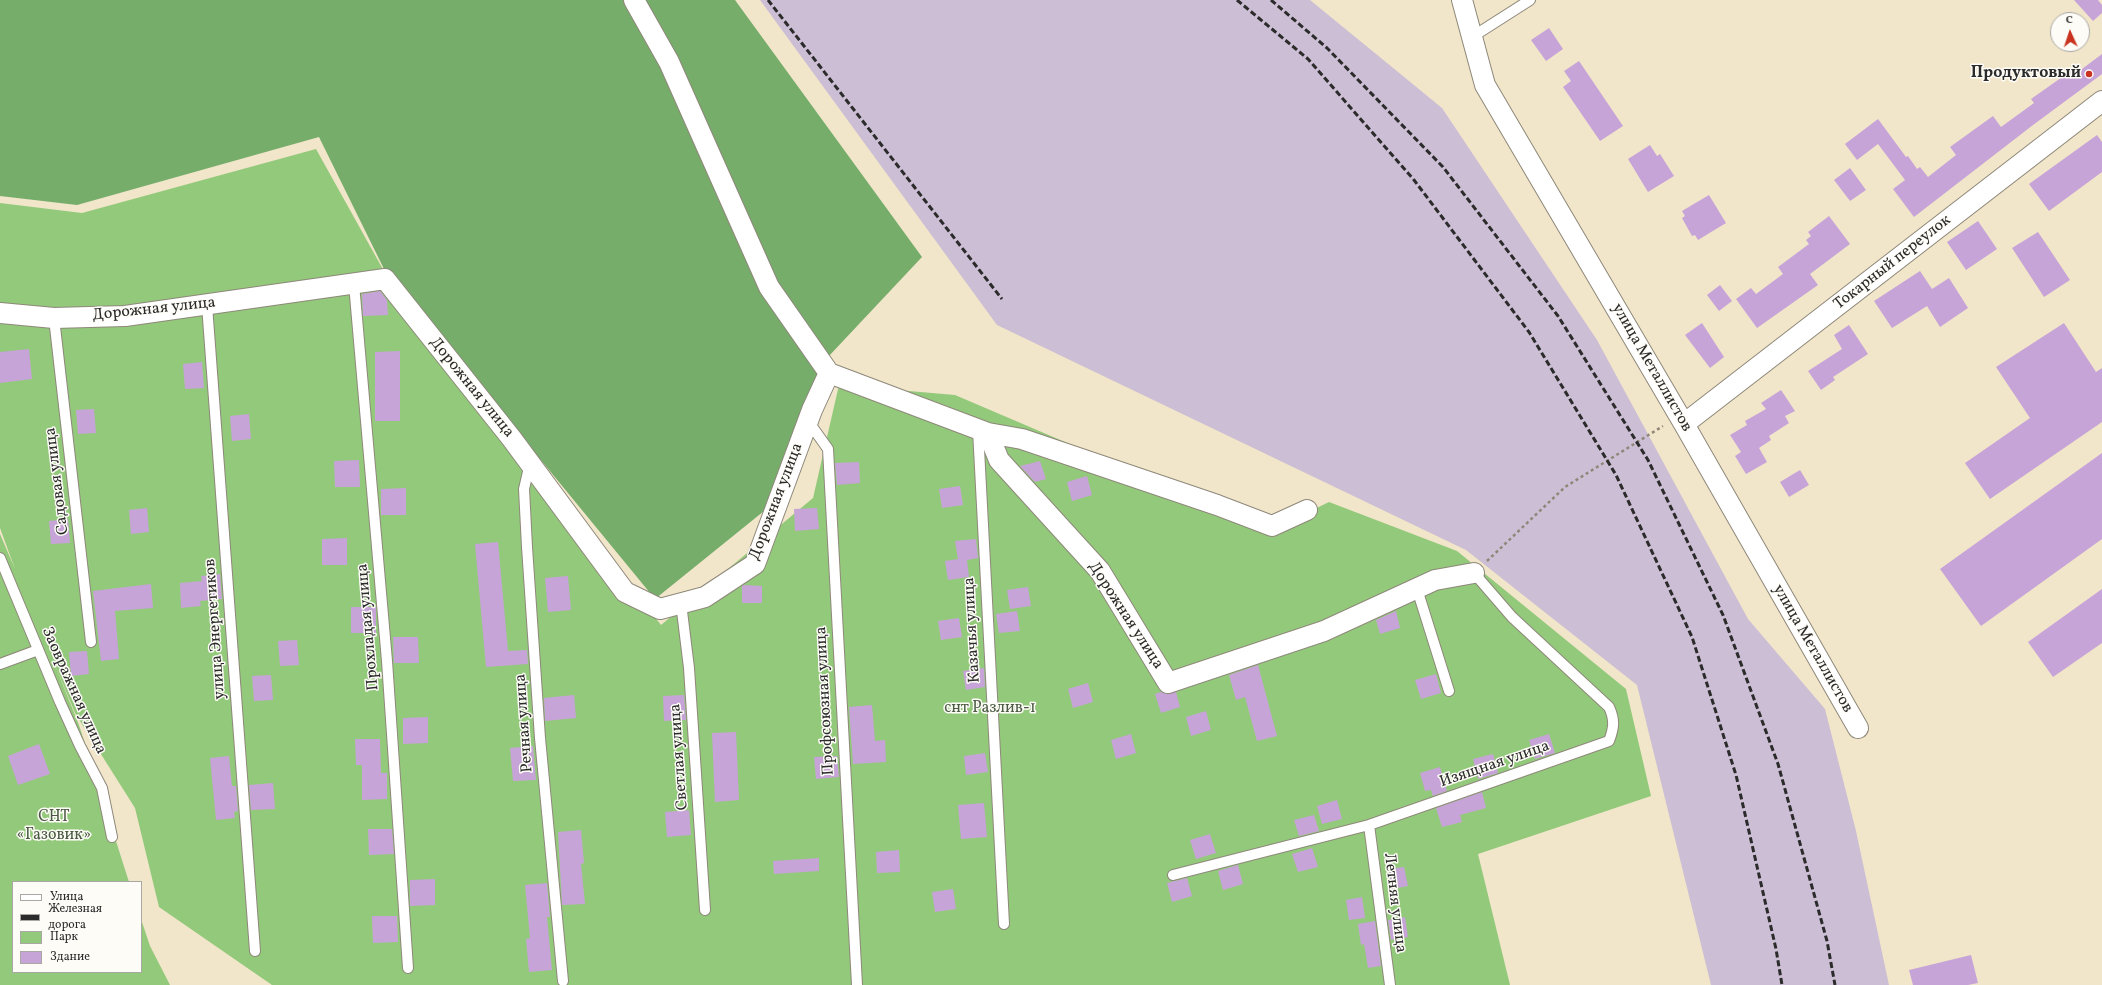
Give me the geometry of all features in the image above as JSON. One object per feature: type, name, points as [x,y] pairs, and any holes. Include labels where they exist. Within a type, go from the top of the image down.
[{"type":"street","points":[[634,0],[669,62],[769,287],[829,372],[983,432],[1022,438],[1217,505],[1272,526],[1307,510]]},
{"type":"street","name":"улица Металлистов","points":[[1462,0],[1485,85],[1682,420],[1858,728]]},
{"type":"street","name":"Токарный переулок","points":[[1682,420],[2102,101]]},
{"type":"street","name":"Дорожная улица","points":[[0,313],[54,318],[125,316],[385,279],[530,463],[625,592],[660,610],[705,597],[755,564],[808,421],[829,372]]},
{"type":"street","name":"Дорожная улица","points":[[983,432],[998,460],[1100,572],[1168,683],[1324,631],[1435,580],[1474,573]]},
{"type":"lane","points":[[1472,37],[1530,0]]},
{"type":"lane","name":"Прохладая улица","points":[[354,284],[387,661],[408,968]]},
{"type":"lane","name":"улица Энергетиков","points":[[207,305],[255,951]]},
{"type":"lane","name":"Садовая улица","points":[[54,318],[91,642]]},
{"type":"lane","name":"Профсоюзная улица","points":[[808,421],[828,449],[857,985]]},
{"type":"lane","name":"Казачья улица","points":[[983,432],[1004,924]]},
{"type":"lane","name":"Речная улица","points":[[530,463],[524,489],[527,546],[540,738],[563,981]]},
{"type":"lane","name":"Заовражная улица","points":[[0,558],[80,746],[102,788],[112,837]]},
{"type":"lane","name":"Изящная улица","points":[[1173,875],[1369,825],[1609,741],[1614,728],[1613,716],[1609,707],[1512,617],[1474,573]]},
{"type":"lane","points":[[1417,589],[1449,690]]},
{"type":"lane","name":"Светлая улица","points":[[682,603],[689,668],[705,910]]},
{"type":"lane","points":[[0,664],[38,650]]},
{"type":"lane","name":"Летняя улица","points":[[1369,825],[1390,985]]},
{"type":"path","points":[[1474,573],[1526,526],[1565,487],[1682,420]]},
{"type":"shaded area","points":[[760,0],[1310,0],[1442,108],[1597,340],[1748,619],[1825,709],[1856,831],[1889,985],[1711,985],[1637,685],[1466,550],[997,325]]},
{"type":"green space","points":[[0,0],[735,0],[922,257],[828,357],[764,511],[655,599],[384,269],[319,137],[77,205],[0,196]]},
{"type":"green space","name":"снт Разлив-1","points":[[316,149],[385,273],[661,625],[813,498],[839,385],[955,395],[1271,530],[1329,502],[1457,551],[1626,689],[1651,796],[1478,854],[1510,985],[272,985],[159,907],[135,808],[75,713],[53,660],[79,725],[129,881],[12,881],[12,973],[142,973],[142,922],[150,946],[170,985],[0,985],[0,534],[15,569],[0,528],[0,203],[82,213]]},
{"type":"building","points":[[2074,0],[2098,0],[2102,5],[2102,13],[2093,21],[2090,18],[2090,12],[2085,12]]},
{"type":"building","points":[[1549,28],[1563,49],[1546,61],[1531,40]]},
{"type":"building","points":[[2102,54],[2102,74],[1914,217],[1893,189],[1905,180],[1878,144],[1857,160],[1845,144],[1878,119],[1906,157],[1908,156],[1917,169],[1920,167],[1928,177],[1956,155],[1950,147],[1993,116],[2001,127],[2034,103],[2031,99],[2075,68],[2078,72]]},
{"type":"building","points":[[1579,61],[1623,126],[1600,141],[1563,87],[1571,81],[1564,71]]},
{"type":"building","points":[[2097,135],[2102,142],[2102,172],[2049,211],[2029,184]]},
{"type":"building","points":[[1650,145],[1657,156],[1660,154],[1674,176],[1648,192],[1628,159]]},
{"type":"building","points":[[1850,168],[1866,190],[1850,201],[1834,180]]},
{"type":"building","points":[[1709,195],[1726,223],[1698,240],[1695,235],[1692,236],[1682,218],[1685,216],[1682,211]]},
{"type":"building","points":[[1829,216],[1850,244],[1810,274],[1818,285],[1757,328],[1736,299],[1751,288],[1756,294],[1783,274],[1778,267],[1809,244],[1806,240],[1811,236],[1808,232]]},
{"type":"building","points":[[1978,221],[1997,249],[1966,270],[1947,242]]},
{"type":"building","points":[[2038,232],[2070,280],[2044,297],[2012,248]]},
{"type":"building","points":[[1920,271],[1932,289],[1949,278],[1968,308],[1940,327],[1927,306],[1892,328],[1874,301]]},
{"type":"building","points":[[1720,285],[1732,301],[1719,311],[1707,295]]},
{"type":"building","points":[[380,291],[387,300],[388,315],[363,316],[362,294]]},
{"type":"building","points":[[1702,323],[1724,357],[1710,368],[1685,335]]},
{"type":"building","points":[[2064,323],[2096,372],[2102,368],[2102,422],[1990,499],[1965,463],[2030,418],[1996,367]]},
{"type":"building","points":[[1849,325],[1868,354],[1833,377],[1835,380],[1821,390],[1808,371],[1842,349],[1834,335]]},
{"type":"building","points":[[29,349],[32,379],[0,383],[0,352]]},
{"type":"building","points":[[400,351],[400,421],[375,421],[375,352]]},
{"type":"building","points":[[202,362],[204,388],[185,389],[183,364]]},
{"type":"building","points":[[1781,390],[1795,411],[1785,416],[1789,423],[1769,436],[1771,440],[1759,448],[1767,462],[1746,474],[1735,456],[1741,452],[1730,435],[1747,425],[1745,421],[1766,409],[1761,403]]},
{"type":"building","points":[[94,409],[96,433],[78,434],[76,410]]},
{"type":"building","points":[[249,414],[251,439],[232,441],[230,416]]},
{"type":"building","points":[[2102,453],[2102,539],[1981,626],[1940,569]]},
{"type":"building","points":[[359,460],[360,487],[335,487],[334,461]]},
{"type":"building","points":[[1040,461],[1046,479],[1035,482],[1020,466]]},
{"type":"building","points":[[859,462],[860,483],[837,485],[835,463]]},
{"type":"building","points":[[1800,470],[1809,485],[1789,497],[1780,482]]},
{"type":"building","points":[[1087,476],[1092,495],[1072,501],[1067,482]]},
{"type":"building","points":[[960,486],[963,505],[942,508],[939,489]]},
{"type":"building","points":[[406,488],[406,515],[381,515],[381,489]]},
{"type":"building","points":[[147,508],[149,532],[131,534],[129,510]]},
{"type":"building","points":[[817,508],[819,529],[795,531],[794,509]]},
{"type":"building","points":[[68,519],[70,543],[51,544],[49,521]]},
{"type":"building","points":[[347,538],[347,565],[322,565],[322,539]]},
{"type":"building","points":[[976,539],[978,558],[967,560],[969,577],[948,580],[945,561],[958,559],[955,541]]},
{"type":"building","points":[[498,542],[508,651],[527,650],[528,664],[486,667],[475,544]]},
{"type":"building","points":[[220,574],[222,599],[200,601],[201,606],[181,608],[180,583],[202,581],[201,576]]},
{"type":"building","points":[[568,576],[571,610],[548,612],[545,578]]},
{"type":"building","points":[[151,584],[153,608],[115,611],[119,659],[101,661],[93,591]]},
{"type":"building","points":[[742,586],[762,586],[762,603],[742,603]]},
{"type":"building","points":[[1028,587],[1031,606],[1010,609],[1007,590]]},
{"type":"building","points":[[2102,589],[2102,643],[2053,677],[2028,642]]},
{"type":"building","points":[[351,607],[376,607],[376,633],[351,633]]},
{"type":"building","points":[[1017,611],[1020,631],[999,633],[996,614]]},
{"type":"building","points":[[1396,611],[1400,628],[1380,634],[1376,620]]},
{"type":"building","points":[[959,618],[962,637],[941,640],[938,621]]},
{"type":"building","points":[[393,637],[418,637],[419,663],[394,663]]},
{"type":"building","points":[[297,640],[299,665],[280,666],[278,641]]},
{"type":"building","points":[[87,651],[89,674],[71,676],[69,652]]},
{"type":"building","points":[[1258,665],[1277,736],[1257,741],[1245,697],[1236,700],[1229,675]]},
{"type":"building","points":[[984,668],[985,687],[966,690],[963,671]]},
{"type":"building","points":[[1436,674],[1441,693],[1421,699],[1415,680]]},
{"type":"building","points":[[271,675],[273,700],[254,701],[252,676]]},
{"type":"building","points":[[1088,683],[1093,702],[1073,708],[1068,689]]},
{"type":"building","points":[[1161,692],[1167,694],[1176,692],[1180,707],[1161,713],[1155,694]]},
{"type":"building","points":[[574,695],[576,718],[545,721],[544,698]]},
{"type":"building","points":[[684,695],[686,720],[664,721],[663,696]]},
{"type":"building","points":[[872,705],[875,741],[885,740],[886,762],[853,764],[849,707]]},
{"type":"building","points":[[1206,711],[1211,730],[1191,736],[1186,717]]},
{"type":"building","points":[[428,717],[428,743],[403,744],[403,718]]},
{"type":"building","points":[[736,732],[739,800],[715,802],[712,733]]},
{"type":"building","points":[[1131,734],[1136,753],[1116,759],[1111,740]]},
{"type":"building","points":[[1549,734],[1555,753],[1535,759],[1529,740]]},
{"type":"building","points":[[355,739],[380,739],[381,773],[387,773],[387,799],[362,800],[362,765],[356,765]]},
{"type":"building","points":[[39,744],[50,774],[18,785],[8,756]]},
{"type":"building","points":[[533,746],[536,780],[513,781],[510,748]]},
{"type":"building","points":[[985,753],[988,772],[966,775],[964,756]]},
{"type":"building","points":[[1493,754],[1498,773],[1478,779],[1473,759]]},
{"type":"building","points":[[229,756],[232,786],[236,786],[238,811],[234,812],[235,818],[216,820],[210,758]]},
{"type":"building","points":[[837,756],[839,777],[816,779],[814,757]]},
{"type":"building","points":[[1440,767],[1447,791],[1433,796],[1431,790],[1425,791],[1420,773]]},
{"type":"building","points":[[273,783],[275,809],[251,810],[249,785]]},
{"type":"building","points":[[1482,792],[1486,808],[1460,815],[1462,822],[1442,827],[1436,808]]},
{"type":"building","points":[[1337,800],[1342,819],[1322,824],[1317,806]]},
{"type":"building","points":[[984,803],[987,837],[961,839],[958,805]]},
{"type":"building","points":[[689,810],[691,835],[667,837],[665,812]]},
{"type":"building","points":[[1314,815],[1319,831],[1299,836],[1294,820]]},
{"type":"building","points":[[368,829],[392,829],[394,854],[369,855]]},
{"type":"building","points":[[581,830],[584,863],[581,864],[585,904],[562,905],[558,832]]},
{"type":"building","points":[[1210,834],[1216,853],[1196,859],[1190,840]]},
{"type":"building","points":[[1312,848],[1318,867],[1298,872],[1292,854]]},
{"type":"building","points":[[899,850],[900,872],[877,873],[876,852]]},
{"type":"building","points":[[819,858],[819,871],[774,874],[773,861]]},
{"type":"building","points":[[1238,865],[1243,884],[1223,890],[1218,871]]},
{"type":"building","points":[[1404,867],[1408,886],[1392,889],[1389,869]]},
{"type":"building","points":[[1187,878],[1192,896],[1172,902],[1167,883]]},
{"type":"building","points":[[435,879],[435,905],[410,906],[410,880]]},
{"type":"building","points":[[547,883],[550,917],[547,917],[552,970],[529,972],[526,939],[530,938],[525,885]]},
{"type":"building","points":[[953,889],[956,909],[935,912],[932,892]]},
{"type":"building","points":[[1362,897],[1365,918],[1349,920],[1346,900]]},
{"type":"building","points":[[372,916],[397,916],[398,942],[373,943]]},
{"type":"building","points":[[1405,917],[1408,937],[1391,940],[1388,920]]},
{"type":"building","points":[[1375,921],[1381,966],[1368,968],[1364,944],[1361,945],[1358,924]]},
{"type":"building","points":[[1971,955],[1978,983],[1968,985],[1913,985],[1909,970]]},
{"type":"railway","points":[[768,0],[1002,299]]},
{"type":"railway","points":[[1237,0],[1308,59],[1414,180],[1529,332],[1616,475],[1692,637],[1736,775],[1776,949],[1782,985]]},
{"type":"railway","points":[[1271,0],[1327,48],[1443,167],[1558,316],[1648,460],[1723,615],[1778,764],[1827,941],[1835,985]]},
{"type":"place","name":"Продуктовый","points":[[2089,74]]},
{"type":"park label","name":"СНТ «Газовик»","points":[[54,827]]}]
